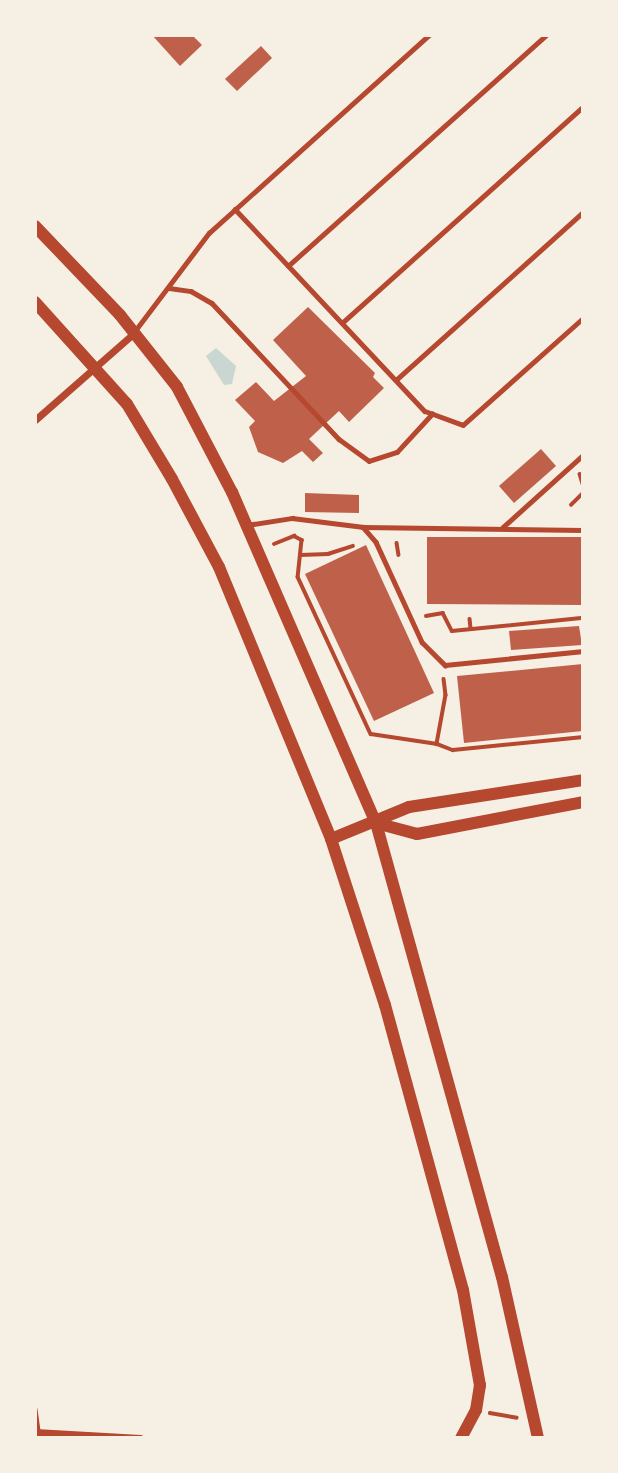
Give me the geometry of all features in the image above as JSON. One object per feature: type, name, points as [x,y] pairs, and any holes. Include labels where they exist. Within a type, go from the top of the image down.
[{"type":"street","points":[[35,226],[134,333],[177,387],[247,525],[376,824],[502,1276],[538,1438]]},
{"type":"street","points":[[35,302],[96,367],[147,432],[219,567],[331,839],[385,1005],[463,1290],[480,1385],[476,1410],[461,1438]]},
{"type":"street","points":[[35,420],[134,333]]},
{"type":"street","points":[[331,839],[376,824],[409,807],[583,780]]},
{"type":"street","points":[[376,824],[417,834],[583,802]]},
{"type":"street","points":[[38,1434],[140,1438]]},
{"type":"lane","points":[[134,333],[209,233],[429,35]]},
{"type":"lane","points":[[288,266],[546,35]]},
{"type":"lane","points":[[342,323],[583,107]]},
{"type":"lane","points":[[235,209],[396,380],[432,414],[463,425],[583,318]]},
{"type":"lane","points":[[396,380],[583,212]]},
{"type":"lane","points":[[168,288],[191,291],[212,303],[330,430],[369,461],[397,452],[432,414]]},
{"type":"lane","points":[[503,527],[583,455]]},
{"type":"lane","points":[[247,525],[292,518],[363,527],[583,530]]},
{"type":"lane","points":[[363,527],[376,542],[422,642],[443,664],[583,651]]},
{"type":"lane","points":[[35,1409],[38,1434]]},
{"type":"path","points":[[571,505],[583,493]]},
{"type":"path","points":[[274,544],[294,536],[302,540],[298,577],[371,734],[438,744],[453,750],[583,737]]},
{"type":"path","points":[[397,543],[403,565]]},
{"type":"path","points":[[301,555],[328,554],[353,546]]},
{"type":"path","points":[[422,608],[426,617],[443,612],[452,631],[583,618]]},
{"type":"path","points":[[471,619],[471,629]]},
{"type":"path","points":[[438,744],[446,695],[443,664]]},
{"type":"path","points":[[488,1413],[518,1418]]},
{"type":"shaded area","points":[[216,348],[236,366],[232,384],[224,385],[206,356]]},
{"type":"building","points":[[152,35],[192,35],[202,45],[180,66]]},
{"type":"building","points":[[261,46],[272,58],[237,91],[225,79]]},
{"type":"building","points":[[308,307],[375,373],[373,377],[384,388],[349,422],[339,411],[309,439],[323,453],[313,462],[302,451],[283,463],[258,452],[249,427],[255,421],[235,400],[256,382],[274,401],[306,376],[273,340]]},
{"type":"building","points":[[541,449],[556,466],[514,503],[499,486]]},
{"type":"building","points":[[305,493],[359,495],[359,513],[305,512]]},
{"type":"building","points":[[427,537],[583,537],[583,605],[427,604]]},
{"type":"building","points":[[366,545],[434,693],[374,721],[305,574]]},
{"type":"building","points":[[579,626],[582,645],[511,650],[509,631]]},
{"type":"building","points":[[583,664],[583,731],[464,743],[457,676]]}]
